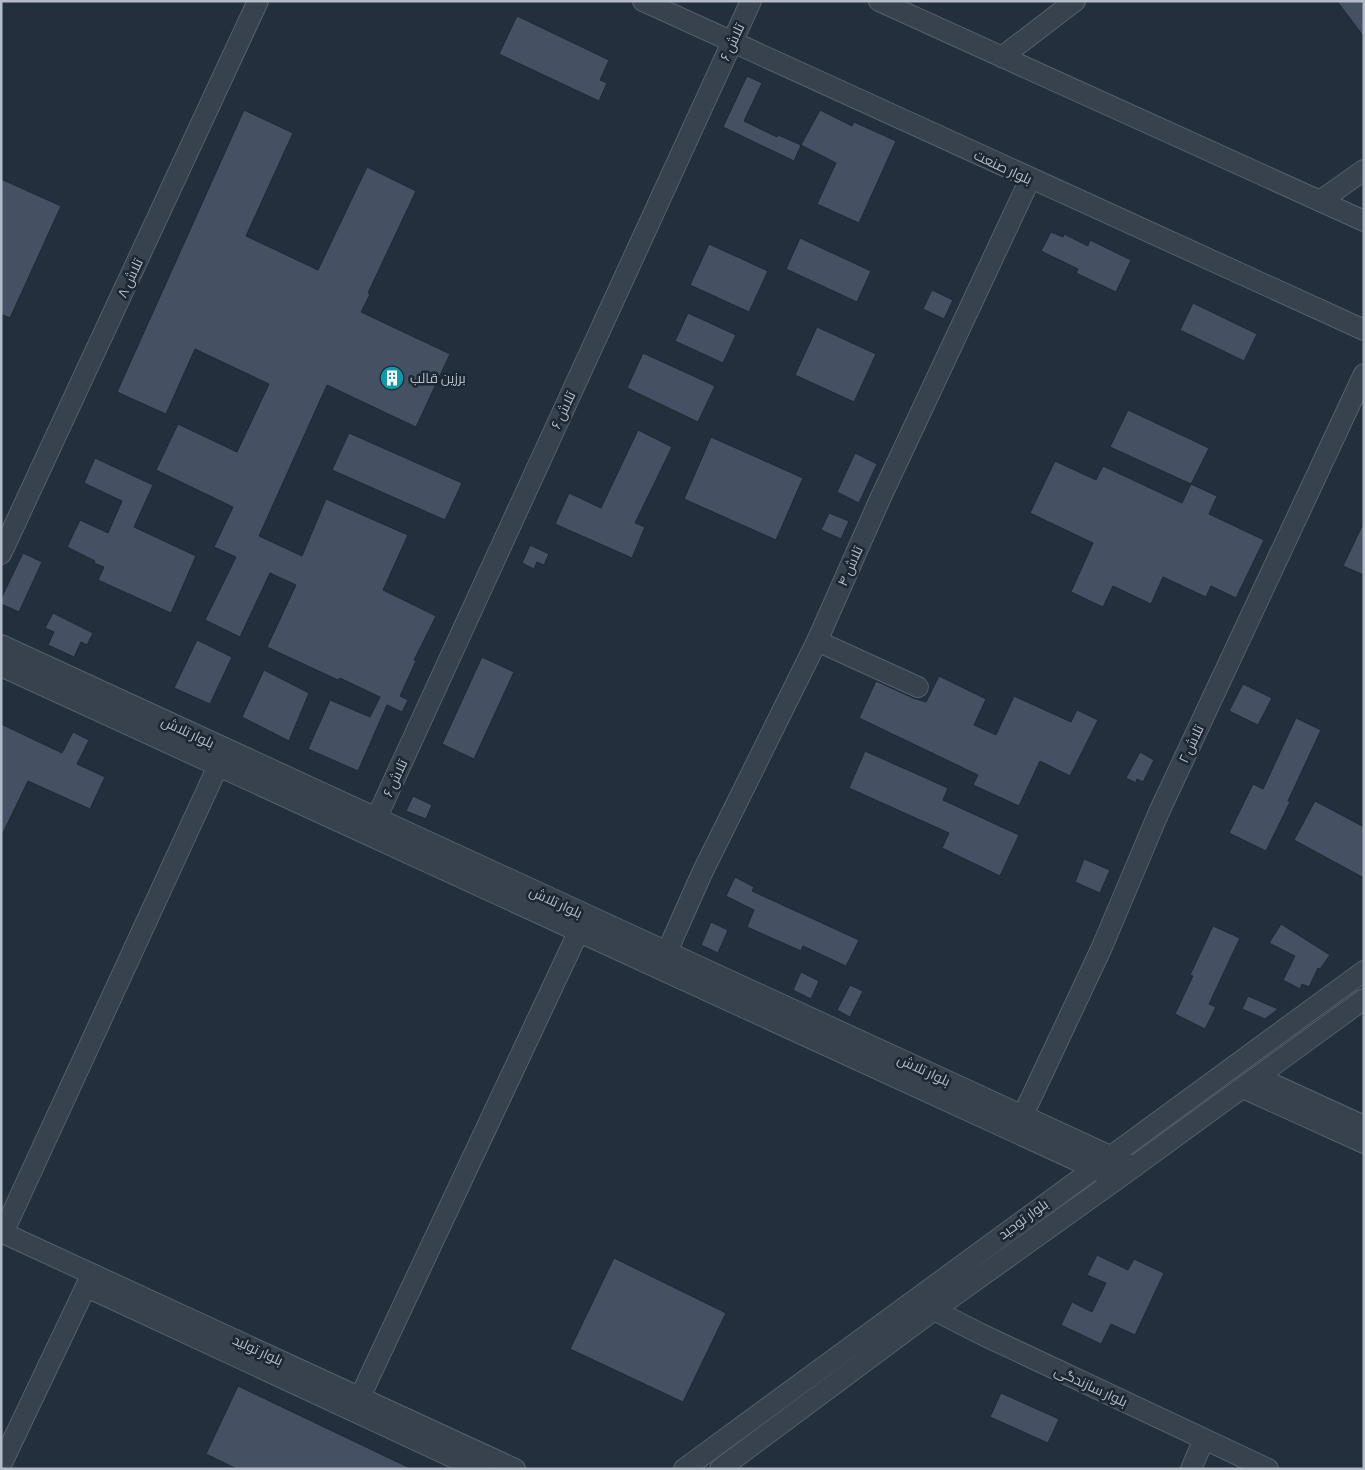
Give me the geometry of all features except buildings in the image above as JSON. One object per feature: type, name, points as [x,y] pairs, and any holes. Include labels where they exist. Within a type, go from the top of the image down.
[{"type":"street","name":"تلاش ۸","points":[[1,554],[258,1]]},
{"type":"street","name":"بلوار صنعت","points":[[643,1],[1364,330]]},
{"type":"street","name":"تلاش ۶","points":[[376,819],[751,1]]},
{"type":"street","points":[[879,1],[1364,221]]},
{"type":"street","points":[[1002,57],[1075,1]]},
{"type":"street","points":[[1320,201],[1364,170]]},
{"type":"street","name":"تلاش ۴","points":[[663,961],[702,873],[817,641],[880,499],[1030,179]]},
{"type":"street","name":"تلاش ۲","points":[[1023,1115],[1102,947],[1164,803],[1364,374]]},
{"type":"street","points":[[817,641],[918,687]]},
{"type":"street","name":"بلوار تلاش","points":[[1,645],[376,819],[582,924]]},
{"type":"street","name":"بلوار تلاش","points":[[1,666],[218,766],[582,924],[1069,1147],[1111,1156],[1134,1167]]},
{"type":"street","points":[[2,1238],[218,766]]},
{"type":"street","points":[[360,1397],[582,924]]},
{"type":"street","name":"بلوار تلاش","points":[[663,961],[1023,1115],[1069,1147],[1094,1168],[1117,1179]]},
{"type":"street","name":"بلوار توحید","points":[[684,1469],[1364,971]]},
{"type":"street","name":"بلوار توحید","points":[[720,1469],[934,1310],[1364,999]]},
{"type":"street","points":[[1250,1082],[1310,1110],[1364,1144]]},
{"type":"street","points":[[1310,1110],[1364,1126]]},
{"type":"street","name":"بلوار تولید","points":[[2,1238],[429,1437],[515,1469]]},
{"type":"street","points":[[1,1466],[89,1280]]},
{"type":"street","name":"بلوار سازندگی","points":[[922,1293],[934,1310],[1004,1345],[1268,1469]]},
{"type":"street","name":"بلوار تولید","points":[[305,1380],[360,1397],[429,1437],[478,1469]]},
{"type":"street","points":[[1191,1469],[1204,1439]]},
{"type":"place","name":"برزین قالب","points":[[392,378]]}]
